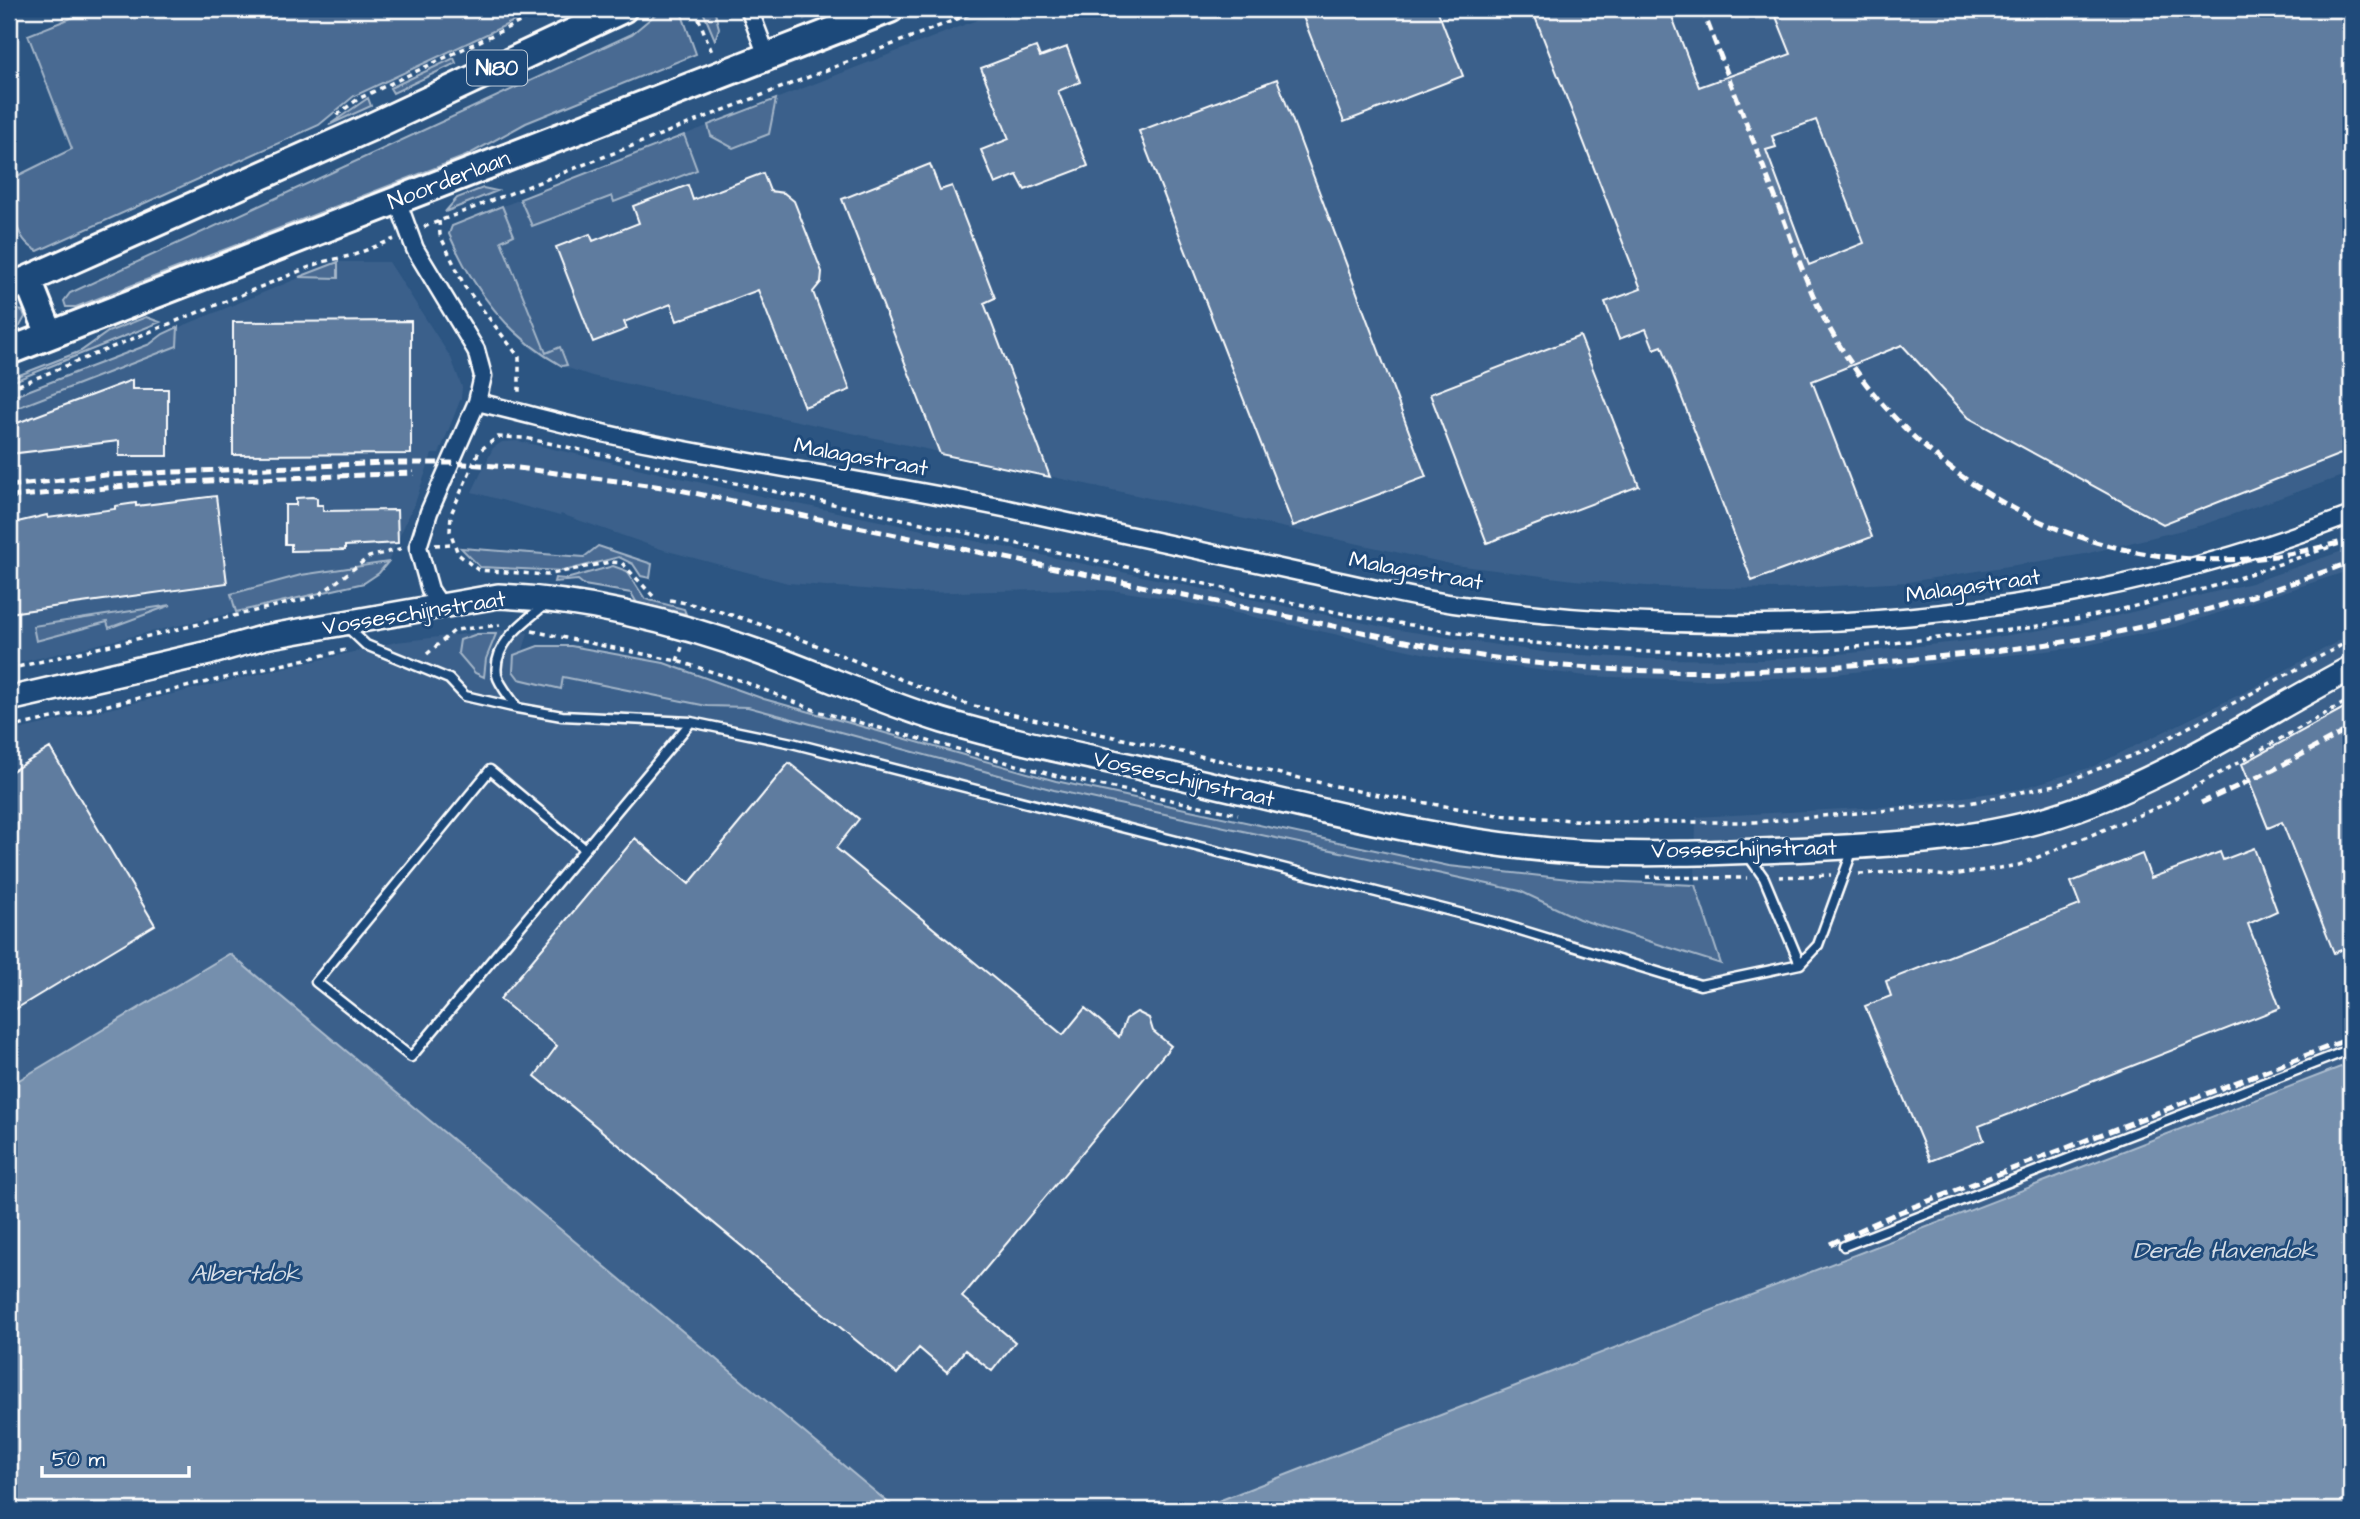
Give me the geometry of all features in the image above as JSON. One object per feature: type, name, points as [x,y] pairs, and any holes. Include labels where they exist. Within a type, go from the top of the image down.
[{"type":"main road","name":"N180","points":[[19,284],[371,127],[623,9]]},
{"type":"main road","name":"Noorderlaan","points":[[9,351],[890,9]]},
{"type":"main road","points":[[19,284],[50,335]]},
{"type":"street","points":[[749,9],[767,56]]},
{"type":"street","points":[[397,200],[409,233],[436,287],[476,350],[483,376],[477,402],[429,512],[418,547],[430,590],[440,606]]},
{"type":"street","name":"Malagastraat","points":[[477,402],[652,444],[912,489],[1412,596],[1561,617],[1631,621],[1835,624],[2006,606],[2176,573],[2251,552],[2351,515]]},
{"type":"street","name":"Vosseschijnstraat","points":[[9,699],[209,653],[265,637],[498,596],[597,606],[688,629],[936,719],[1006,739],[1393,828],[1578,852],[1745,851],[1855,847],[2003,829],[2075,810],[2160,772],[2351,668]]},
{"type":"lane","points":[[517,708],[497,676],[500,652],[517,627],[550,601]]},
{"type":"lane","points":[[342,622],[366,645],[449,680],[465,696],[562,716],[691,722],[806,746],[1493,922],[1700,985],[1800,964],[1818,945],[1842,875],[1855,847]]},
{"type":"lane","points":[[585,849],[490,770],[316,982],[411,1057],[585,849],[691,722]]},
{"type":"lane","points":[[1745,851],[1764,878],[1800,964]]},
{"type":"lane","points":[[1843,1246],[2351,1049]]},
{"type":"path","points":[[380,89],[547,9]]},
{"type":"path","points":[[9,389],[231,297],[409,233],[983,9]]},
{"type":"path","points":[[439,221],[440,235],[465,287],[519,357],[522,371],[517,411]]},
{"type":"path","points":[[657,597],[648,595],[629,568],[622,564],[610,562],[547,575],[478,570],[467,565],[452,544],[451,514],[479,452],[498,437],[525,438],[1350,615],[1508,641],[1646,652],[1821,651],[2027,628],[2107,613],[2208,588],[2351,540]]},
{"type":"path","points":[[9,669],[318,596],[369,557],[382,552],[418,547]]},
{"type":"path","points":[[667,600],[694,604],[971,705],[1367,793],[1498,815],[1603,822],[1767,821],[1900,811],[2017,795],[2073,780],[2146,750],[2351,640]]},
{"type":"path","points":[[418,655],[428,654],[455,630],[495,625],[517,627],[677,662],[742,681],[817,711],[1061,777],[1250,817]]},
{"type":"path","points":[[9,728],[366,645]]},
{"type":"path","points":[[1640,877],[1764,878],[1909,871],[1946,876],[2019,865],[2161,806],[2351,699]]},
{"type":"shaded area","points":[[94,9],[540,9],[354,96],[319,125],[38,251],[30,246],[18,230],[13,209],[13,178],[72,149],[28,35]]},
{"type":"shaded area","points":[[662,9],[680,9],[696,54],[526,123],[466,156],[76,307],[66,307],[64,301],[70,293],[632,34]]},
{"type":"shaded area","points":[[702,9],[714,9],[719,28],[715,40]]},
{"type":"shaded area","points":[[786,9],[843,9],[814,16],[800,15]]},
{"type":"shaded area","points":[[1005,9],[2351,9],[2351,473],[2202,525],[2085,554],[1908,582],[1779,589],[1658,587],[1574,580],[1455,565],[592,376],[562,366],[534,351],[504,323],[478,290],[449,234],[452,226]]},
{"type":"shaded area","points":[[454,58],[456,63],[393,93],[390,88]]},
{"type":"shaded area","points":[[368,98],[371,106],[329,125]]},
{"type":"shaded area","points":[[776,99],[769,134],[733,148],[711,136],[708,125]]},
{"type":"shaded area","points":[[684,135],[697,170],[614,202],[612,196],[532,226],[520,199]]},
{"type":"shaded area","points":[[483,188],[497,191],[445,212],[457,198]]},
{"type":"shaded area","points":[[502,206],[514,235],[501,241],[546,353],[560,347],[567,365],[562,366],[543,354],[509,326],[482,293],[449,234],[452,226]]},
{"type":"shaded area","points":[[338,262],[389,262],[451,358],[462,387],[461,398],[439,454],[432,454],[416,500],[388,562],[265,584],[232,594],[236,612],[9,665],[9,398],[150,344],[163,334]]},
{"type":"shaded area","points":[[338,262],[338,278],[299,277]]},
{"type":"shaded area","points":[[9,308],[23,311],[25,317],[20,326],[9,331]]},
{"type":"shaded area","points":[[146,317],[160,322],[9,383],[9,379],[81,351],[108,332]]},
{"type":"shaded area","points":[[178,327],[177,346],[9,411],[9,398],[150,344]]},
{"type":"shaded area","points":[[518,441],[751,494],[1393,629],[1549,653],[1648,659],[1761,660],[1977,640],[2091,622],[2251,583],[2351,548],[2351,570],[2175,627],[2073,648],[1808,677],[1699,680],[1586,676],[1450,659],[1166,598],[1118,591],[1080,589],[914,593],[788,583],[664,550],[561,514],[560,516],[472,492],[493,448],[502,442]]},
{"type":"shaded area","points":[[598,546],[652,564],[650,578],[641,576],[633,564],[619,557],[564,571],[480,567],[461,548],[584,557]]},
{"type":"shaded area","points":[[388,562],[379,573],[364,583],[236,612],[231,594],[301,575]]},
{"type":"shaded area","points":[[613,566],[627,571],[645,599],[684,609],[686,614],[637,603],[631,593],[584,585],[578,580],[554,582],[555,578],[566,579]]},
{"type":"shaded area","points":[[171,605],[109,628],[107,622],[36,641],[33,626]]},
{"type":"shaded area","points":[[499,630],[528,633],[523,650],[514,655],[513,671],[520,679],[561,689],[562,677],[707,706],[748,707],[1055,790],[1520,891],[1579,919],[1720,963],[1695,885],[1696,817],[1899,806],[2020,789],[2092,767],[2255,687],[2351,634],[2351,1063],[1195,1510],[897,1510],[230,955],[9,1086],[9,732],[396,642]]},
{"type":"shaded area","points":[[477,634],[496,634],[486,659],[484,677],[475,673],[458,653],[460,640]]},
{"type":"shaded area","points":[[538,646],[571,646],[664,663],[764,699],[1056,781],[1449,866],[1578,880],[1695,885],[1721,964],[1579,919],[1520,891],[1054,790],[748,707],[707,706],[563,677],[561,689],[519,679],[513,671],[514,655]]},
{"type":"water","name":"Albertdok","points":[[230,954],[897,1510],[9,1510],[9,1086]]},
{"type":"water","name":"Derde Havendok","points":[[2351,1063],[2351,1510],[1195,1510]]},
{"type":"building","points":[[1300,9],[1437,9],[1463,76],[1344,122]]},
{"type":"building","points":[[1532,9],[1669,9],[1699,87],[1791,54],[1773,9],[2045,9],[2047,15],[2065,9],[2351,9],[2351,450],[2163,524],[1969,418],[1902,345],[1812,381],[1872,537],[1752,581],[1662,346],[1654,349],[1646,329],[1619,339],[1605,302],[1641,289]],"holes":[[[1816,120],[1864,243],[1809,265],[1766,150],[1776,147],[1772,136]]]},
{"type":"building","points":[[1036,47],[1040,57],[1067,47],[1080,82],[1058,91],[1088,166],[1025,190],[1017,175],[995,184],[981,150],[1009,139],[981,68]]},
{"type":"building","points":[[1277,79],[1426,477],[1293,526],[1139,131]]},
{"type":"building","points":[[930,164],[940,190],[952,186],[995,298],[984,303],[1050,477],[940,454],[842,199]]},
{"type":"building","points":[[763,173],[770,191],[784,193],[794,201],[822,272],[821,282],[813,292],[850,390],[804,407],[758,290],[677,321],[671,304],[624,322],[627,329],[593,342],[556,247],[590,234],[593,241],[639,223],[633,206],[688,185],[693,200]]},
{"type":"building","points":[[411,321],[411,454],[233,455],[233,322]]},
{"type":"building","points":[[1580,336],[1639,486],[1487,543],[1430,394]]},
{"type":"building","points":[[132,380],[132,389],[168,389],[168,456],[119,456],[119,441],[9,454],[9,426]]},
{"type":"building","points":[[216,496],[227,583],[9,613],[9,524],[47,515],[48,518],[115,509],[115,506],[136,503],[136,506]]},
{"type":"building","points":[[296,498],[317,498],[317,505],[323,505],[323,511],[397,510],[398,543],[345,546],[345,550],[291,551],[291,544],[285,544],[285,505],[296,505]]},
{"type":"building","points":[[2351,704],[2351,946],[2334,953],[2282,822],[2268,828],[2242,764]]},
{"type":"building","points":[[50,748],[155,925],[9,1013],[9,773]]},
{"type":"building","points":[[789,763],[859,819],[836,848],[1063,1035],[1085,1008],[1119,1037],[1126,1019],[1137,1012],[1149,1018],[1153,1031],[1171,1046],[962,1297],[1015,1342],[992,1371],[965,1350],[947,1372],[919,1348],[897,1374],[535,1076],[557,1046],[500,999],[635,838],[689,884]]},
{"type":"building","points":[[2254,848],[2277,911],[2248,924],[2280,1008],[1979,1126],[1984,1140],[1930,1161],[1865,1006],[1891,996],[1886,981],[2080,905],[2071,882],[2142,854],[2151,878],[2220,852],[2223,860]]},
{"type":"railway","points":[[1702,9],[1807,281],[1827,324],[1862,378],[1903,426],[1950,468],[2003,503],[2060,530],[2120,548],[2182,558],[2247,559],[2287,554],[2351,540]]},
{"type":"railway","points":[[9,486],[105,475],[386,463],[511,467],[670,488],[1463,653],[1574,667],[1685,672],[1852,665],[2055,643],[2181,617],[2351,562]]},
{"type":"railway","points":[[9,497],[159,483],[414,473]]},
{"type":"railway","points":[[2201,803],[2273,770],[2351,728]]},
{"type":"railway","points":[[1830,1244],[1895,1214],[2351,1038]]}]
